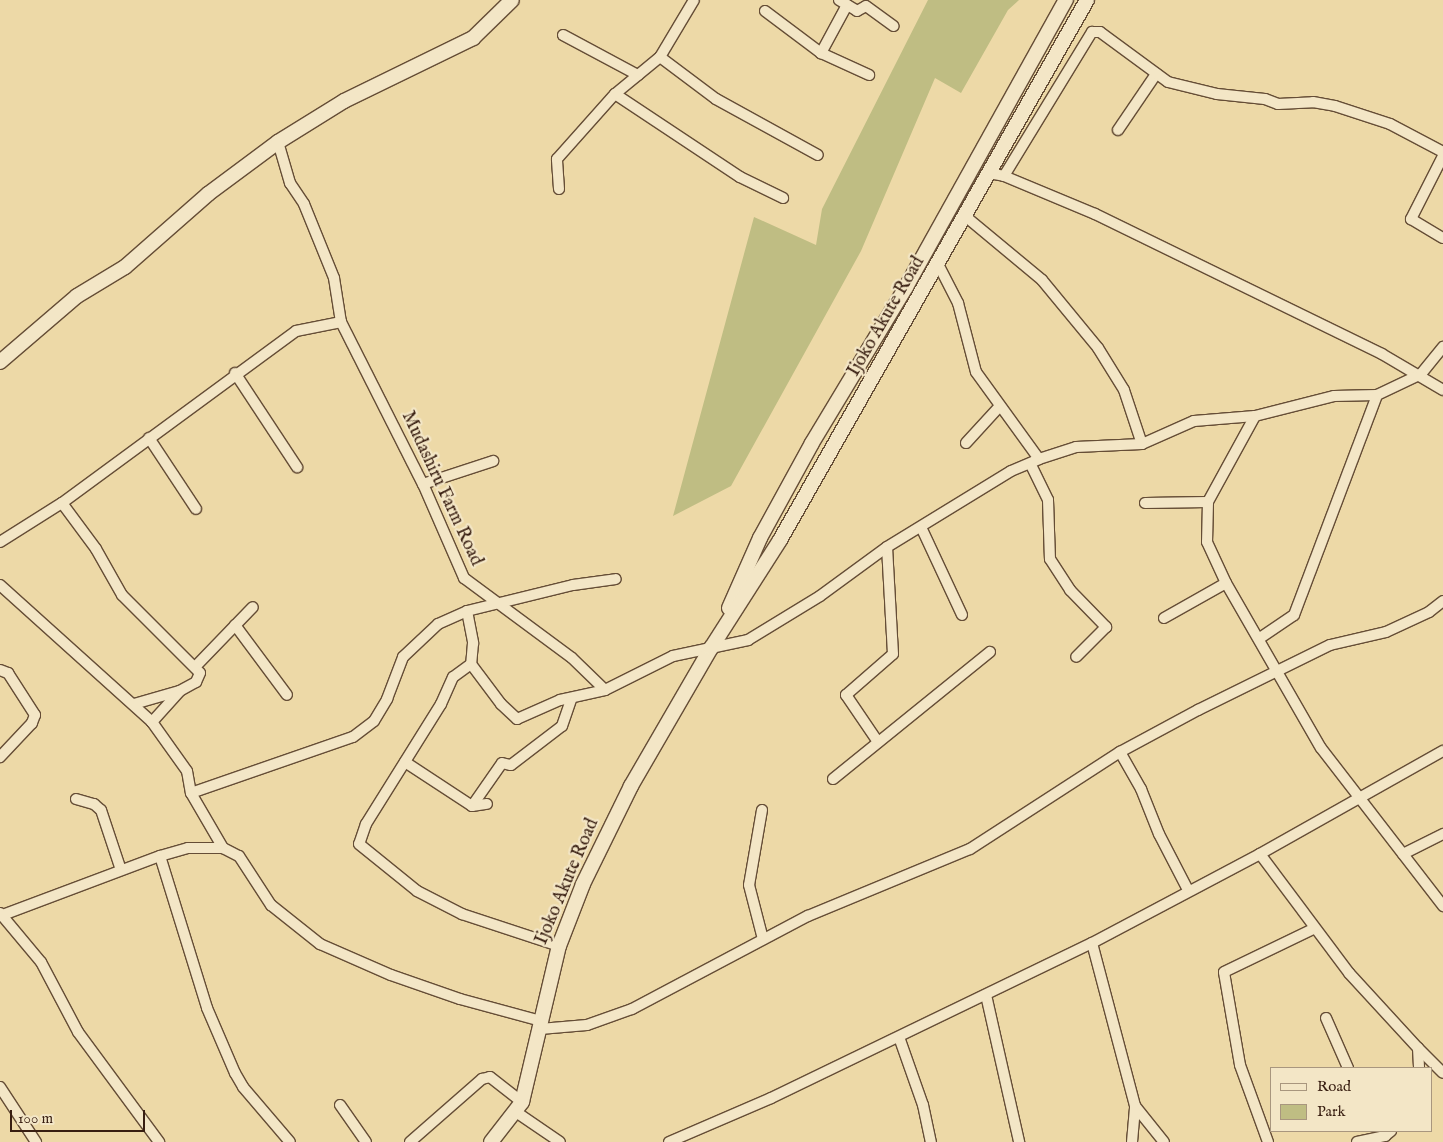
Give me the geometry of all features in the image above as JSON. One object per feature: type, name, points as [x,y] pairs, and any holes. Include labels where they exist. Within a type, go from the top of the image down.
[{"type":"main road","points":[[0,362],[77,296],[125,267],[208,194],[278,142],[344,101],[473,38],[512,0]]},
{"type":"main road","name":"Ijoko Akute Road","points":[[711,648],[760,538],[812,443],[906,287],[1066,0]]},
{"type":"main road","name":"Ijoko Akute Road","points":[[491,1142],[519,1107],[559,946],[583,884],[630,786],[711,648],[780,540],[830,449],[939,266],[965,216],[1087,0]]},
{"type":"street","points":[[559,189],[557,159],[615,94],[660,57],[694,0]]},
{"type":"street","points":[[821,53],[843,3],[858,11],[866,6],[894,26]]},
{"type":"street","points":[[765,11],[821,53],[869,75]]},
{"type":"street","points":[[1004,176],[1092,32],[1100,32],[1168,82],[1217,94],[1265,99],[1278,104],[1313,102],[1336,106],[1390,124],[1443,154],[1411,219],[1443,238]]},
{"type":"street","points":[[563,35],[638,75]]},
{"type":"street","points":[[660,57],[716,99],[818,154]]},
{"type":"street","points":[[1118,130],[1156,74]]},
{"type":"street","points":[[615,94],[740,177],[783,198]]},
{"type":"street","name":"Mudashiru Farm Road","points":[[278,142],[290,183],[304,204],[334,278],[341,322],[423,484],[464,578],[572,658],[604,690]]},
{"type":"street","points":[[989,173],[1004,176],[1095,214],[1421,374],[1443,390]]},
{"type":"street","points":[[965,216],[1042,280],[1098,348],[1124,390],[1142,444]]},
{"type":"street","points":[[939,266],[958,303],[976,372],[1035,462],[1048,500],[1050,559],[1070,590],[1106,627],[1076,657]]},
{"type":"street","points":[[0,542],[62,503],[234,373],[296,331],[341,322]]},
{"type":"street","points":[[467,611],[473,643],[471,664],[501,704],[517,719],[560,700],[571,700],[604,690],[673,656],[748,640],[820,596],[887,547],[1011,471],[1076,447],[1142,444],[1194,421],[1255,416],[1334,396],[1377,395],[1421,374],[1443,348]]},
{"type":"street","points":[[234,373],[297,467]]},
{"type":"street","points":[[1260,638],[1294,615],[1377,395]]},
{"type":"street","points":[[966,443],[999,407]]},
{"type":"street","points":[[1255,416],[1208,502],[1207,542],[1226,583],[1260,638],[1277,672],[1321,748],[1443,906]]},
{"type":"street","points":[[149,438],[196,509]]},
{"type":"street","points":[[423,484],[493,461]]},
{"type":"street","points":[[1145,503],[1208,502]]},
{"type":"street","points":[[62,503],[96,549],[122,595],[195,667],[200,677],[180,691],[152,722]]},
{"type":"street","points":[[921,527],[962,615]]},
{"type":"street","points":[[878,742],[846,695],[894,654],[887,547]]},
{"type":"street","points":[[191,793],[353,737],[374,721],[387,698],[403,657],[438,624],[467,611],[502,605],[573,586],[616,579]]},
{"type":"street","points":[[1164,618],[1226,583]]},
{"type":"street","points":[[0,585],[152,722],[187,771],[191,793],[223,848]]},
{"type":"street","points":[[159,1142],[78,1032],[41,962],[0,915],[160,856],[188,848],[223,848],[239,856],[271,905],[320,944],[382,971],[540,1025],[586,1025],[632,1009],[763,939],[880,885],[970,849],[1120,752],[1330,644],[1386,632],[1428,612],[1443,601]]},
{"type":"street","points":[[195,667],[253,607]]},
{"type":"street","points":[[235,625],[288,695]]},
{"type":"street","points":[[833,779],[990,652]]},
{"type":"street","points":[[471,664],[453,677],[441,704],[366,824],[359,844],[417,891],[462,914],[559,946]]},
{"type":"street","points":[[0,670],[8,673],[35,715],[32,723],[0,757]]},
{"type":"street","points":[[134,704],[180,691]]},
{"type":"street","points":[[472,806],[502,763],[512,765],[562,726],[571,700]]},
{"type":"street","points":[[669,1142],[771,1098],[1092,942],[1188,890],[1260,854],[1443,751]]},
{"type":"street","points":[[1120,752],[1142,789],[1159,834],[1188,890]]},
{"type":"street","points":[[404,762],[472,806],[487,804]]},
{"type":"street","points":[[76,799],[94,804],[101,810],[121,870]]},
{"type":"street","points":[[762,810],[749,886],[763,939]]},
{"type":"street","points":[[1403,854],[1443,834]]},
{"type":"street","points":[[1260,854],[1313,929],[1418,1048],[1443,1073]]},
{"type":"street","points":[[160,856],[207,1008],[235,1073],[243,1088],[290,1142]]},
{"type":"street","points":[[1268,1142],[1240,1065],[1224,972],[1313,929]]},
{"type":"street","points":[[1092,942],[1134,1106],[1132,1142]]},
{"type":"street","points":[[986,995],[1019,1142]]},
{"type":"street","points":[[1326,1018],[1348,1067]]},
{"type":"street","points":[[899,1037],[923,1105],[931,1142]]},
{"type":"street","points":[[1418,1048],[1418,1067]]},
{"type":"street","points":[[410,1142],[482,1079],[490,1077],[519,1107],[560,1142]]},
{"type":"street","points":[[0,1086],[36,1142]]},
{"type":"street","points":[[340,1105],[366,1142]]},
{"type":"street","points":[[1134,1106],[1164,1142]]},
{"type":"street","points":[[1357,1142],[1383,1135]]},
{"type":"green space","points":[[928,0],[1019,0],[1008,10],[961,93],[935,78],[861,251],[731,486],[673,516],[754,217],[816,245],[822,209]]}]
